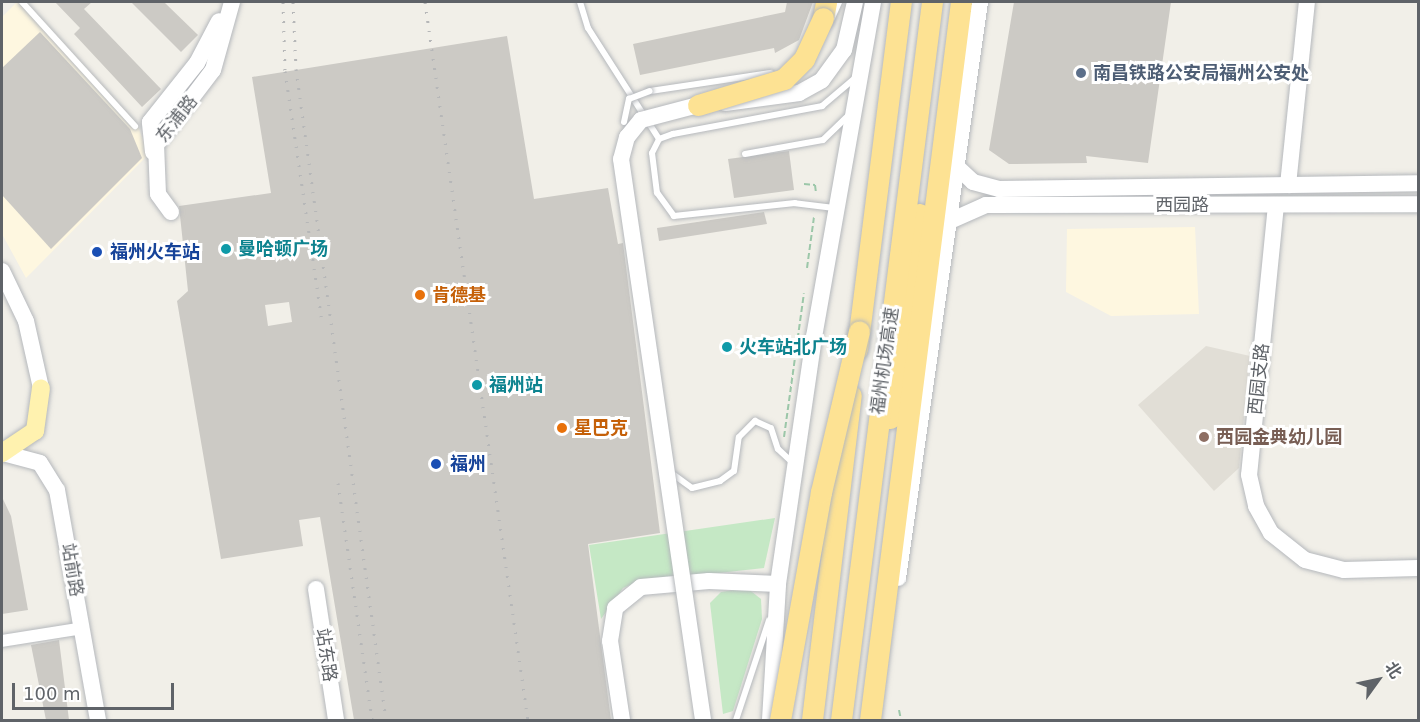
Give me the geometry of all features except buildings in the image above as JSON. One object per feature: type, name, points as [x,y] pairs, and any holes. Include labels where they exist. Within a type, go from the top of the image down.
[{"type":"highway","points":[[698,105],[784,79],[812,45],[826,2]]},
{"type":"highway","name":"福州机场高速","points":[[812,720],[901,2]]},
{"type":"highway","name":"福州机场高速","points":[[841,720],[858,568],[932,2]]},
{"type":"highway","points":[[858,568],[902,362],[948,2]]},
{"type":"highway","points":[[872,720],[961,2]]},
{"type":"highway","points":[[780,720],[821,492],[859,331]]},
{"type":"main road","name":"东浦路","points":[[156,165],[150,122],[211,42],[223,2]]},
{"type":"main road","name":"东浦路","points":[[156,165],[158,139],[217,63],[232,2]]},
{"type":"main road","points":[[703,720],[621,159],[627,137],[641,120],[698,105],[790,94],[814,85],[840,59],[855,2]]},
{"type":"main road","points":[[770,720],[778,584],[795,464],[865,62],[873,2]]},
{"type":"main road","points":[[872,720],[880,692],[980,2]]},
{"type":"main road","points":[[1288,185],[1307,2]]},
{"type":"main road","points":[[156,165],[158,194],[171,212]]},
{"type":"main road","name":"西园路","points":[[955,165],[973,182],[993,189],[1419,183]]},
{"type":"main road","name":"西园路","points":[[950,221],[986,205],[1419,204]]},
{"type":"main road","name":"西园支路","points":[[1276,205],[1249,475],[1256,506],[1271,533],[1305,560],[1344,570],[1419,567]]},
{"type":"main road","points":[[2,272],[28,328],[41,388],[35,431],[2,453]]},
{"type":"main road","name":"站前路","points":[[2,453],[33,459],[54,481],[83,628],[98,720]]},
{"type":"main road","points":[[622,720],[610,641],[615,608],[641,587],[709,581],[778,584]]},
{"type":"main road","points":[[778,584],[787,720]]},
{"type":"main road","name":"站东路","points":[[316,589],[336,720]]},
{"type":"main road","points":[[880,692],[881,720]]},
{"type":"street","points":[[2,641],[83,628]]},
{"type":"lane","points":[[22,2],[135,126]]},
{"type":"lane","points":[[580,2],[588,28],[659,139]]},
{"type":"lane","points":[[795,464],[778,449],[771,428],[755,421],[740,436],[734,471],[720,482],[692,488],[676,482],[669,462],[624,122],[629,99],[650,91],[774,72],[825,34],[839,2]]},
{"type":"lane","points":[[659,139],[822,106],[839,96],[865,62]]},
{"type":"lane","points":[[745,154],[823,140],[856,108]]},
{"type":"lane","points":[[659,139],[651,160],[657,193],[674,216],[795,202],[838,209]]},
{"type":"lane","points":[[736,720],[778,584]]},
{"type":"path","points":[[804,184],[815,185],[816,193]]},
{"type":"path","points":[[807,268],[814,217]]},
{"type":"path","points":[[783,443],[804,293]]},
{"type":"path","points":[[899,710],[901,720]]},
{"type":"shaded area","points":[[17,2],[27,2],[136,122],[149,154],[26,278],[2,234],[2,17]]},
{"type":"shaded area","points":[[1195,227],[1199,314],[1111,316],[1066,292],[1067,229]]},
{"type":"shaded area","name":"西园金典幼儿园","points":[[1206,346],[1250,356],[1239,468],[1214,491],[1138,405]]},
{"type":"green space","points":[[775,518],[764,568],[637,582],[623,588],[601,619],[589,545]]},
{"type":"green space","points":[[747,588],[761,599],[762,619],[733,711],[723,714],[710,603],[721,592]]},
{"type":"railway","points":[[283,2],[285,71],[322,323]]},
{"type":"railway","points":[[293,2],[296,69],[386,720]]},
{"type":"railway","points":[[425,2],[528,720]]},
{"type":"railway","points":[[338,483],[372,720]]},
{"type":"place","name":"南昌铁路公安局福州公安处","points":[[1081,73]]},
{"type":"place","name":"曼哈顿广场","points":[[226,249]]},
{"type":"place","name":"福州火车站","points":[[97,252]]},
{"type":"place","name":"肯德基","points":[[420,295]]},
{"type":"place","name":"火车站北广场","points":[[727,347]]},
{"type":"place","name":"福州站","points":[[477,385]]},
{"type":"place","name":"星巴克","points":[[562,428]]},
{"type":"place","name":"西园金典幼儿园","points":[[1204,437]]},
{"type":"place","name":"福州","points":[[436,464]]}]
